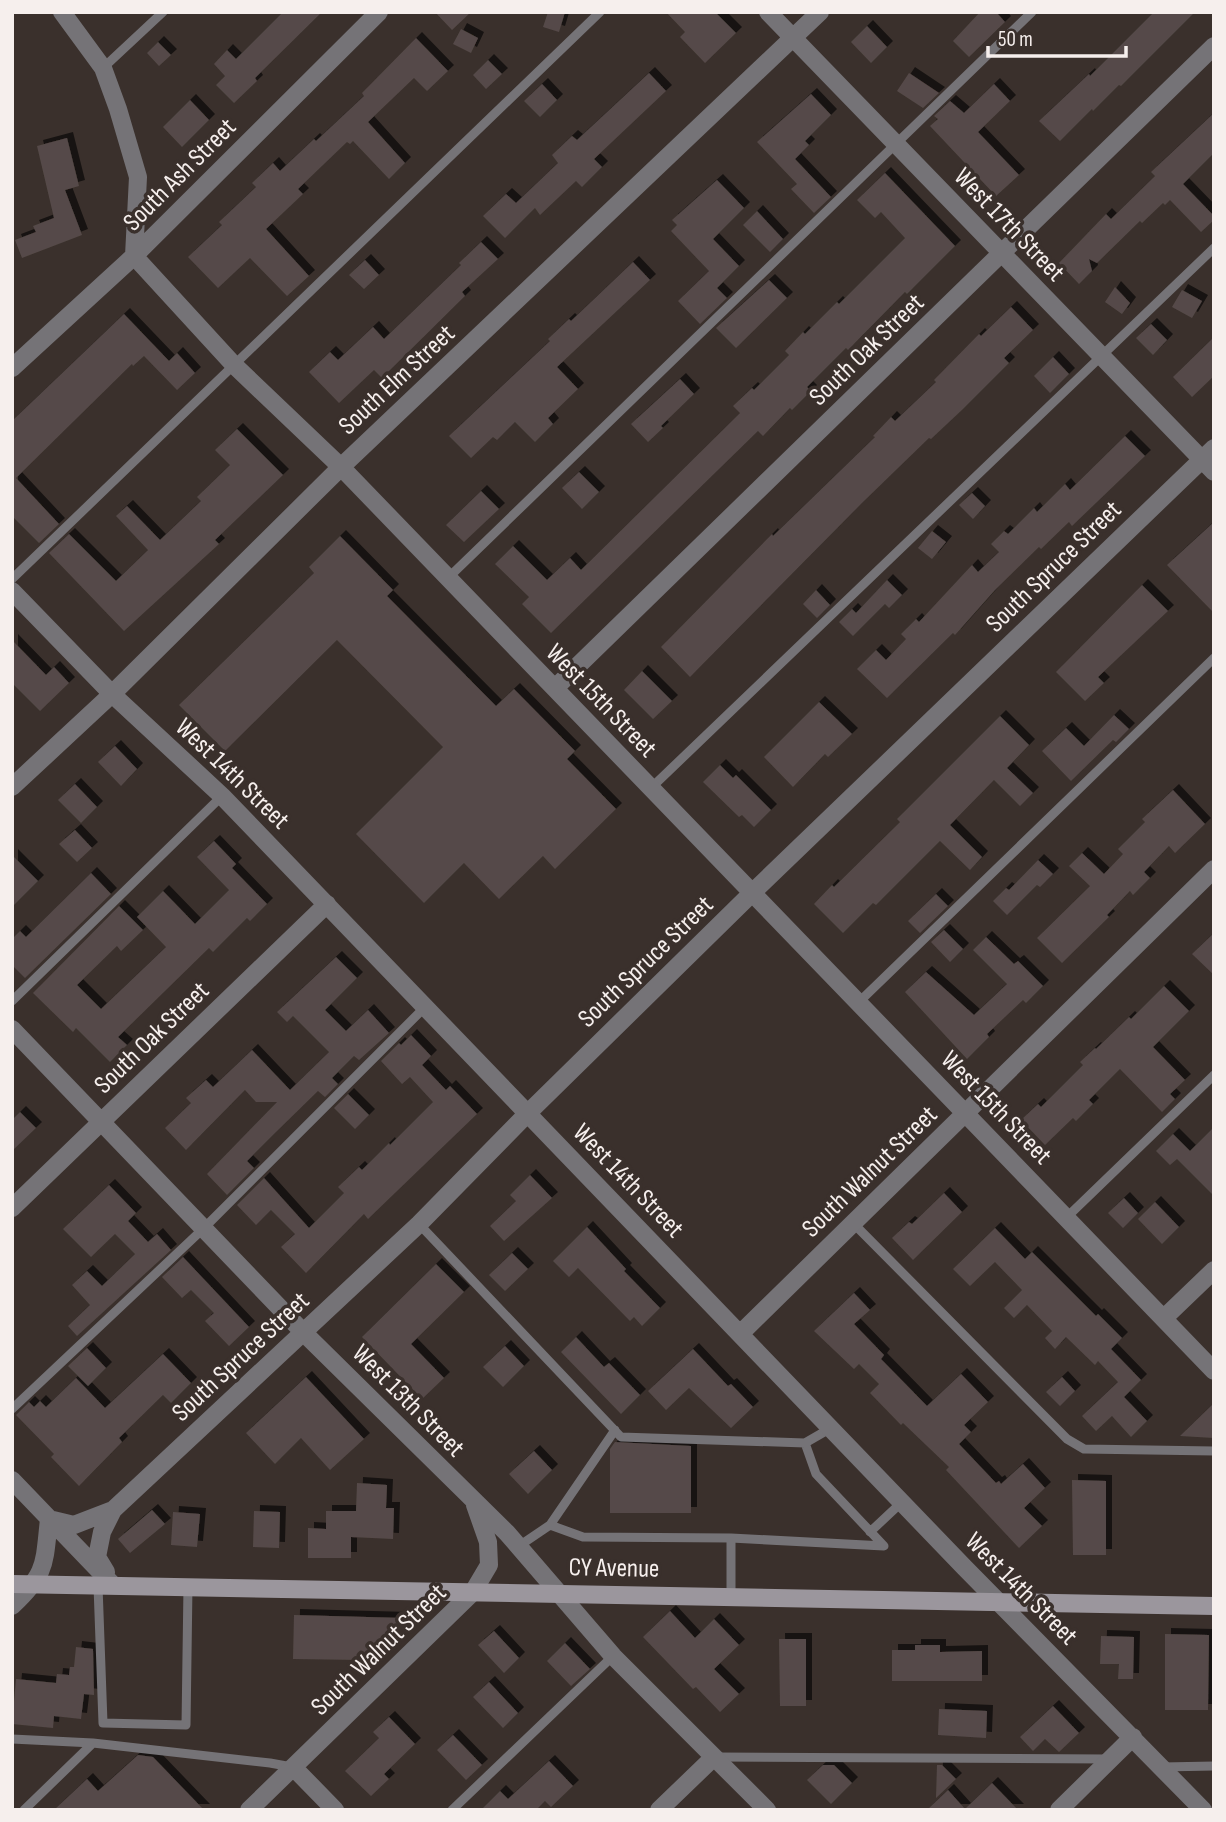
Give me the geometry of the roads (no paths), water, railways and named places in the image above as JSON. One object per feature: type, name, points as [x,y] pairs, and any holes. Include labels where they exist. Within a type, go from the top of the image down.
[{"type":"main road","name":"CY Avenue","points":[[12,1584],[1214,1606]]},
{"type":"street","points":[[62,12],[103,68],[118,109],[138,177],[134,256]]},
{"type":"street","name":"West 17th Street","points":[[768,12],[1102,357],[1210,460]]},
{"type":"street","name":"South Elm Street","points":[[12,787],[112,694],[341,467],[820,12]]},
{"type":"street","name":"South Ash Street","points":[[12,368],[134,256],[374,13]]},
{"type":"street","name":"South Oak Street","points":[[555,688],[1214,46]]},
{"type":"street","name":"West 15th Street","points":[[134,256],[234,365],[341,467],[1214,1371]]},
{"type":"street","name":"South Spruce Street","points":[[105,1584],[97,1557],[102,1532],[113,1510],[419,1224],[752,893],[1210,460]]},
{"type":"street","name":"West 14th Street","points":[[12,590],[112,694],[222,796],[902,1502],[1203,1810]]},
{"type":"street","name":"South Walnut Street","points":[[741,1333],[1214,869]]},
{"type":"street","name":"South Oak Street","points":[[12,1208],[327,904]]},
{"type":"street","name":"West 13th Street","points":[[12,1029],[304,1333],[519,1546],[612,1656],[767,1810]]},
{"type":"street","points":[[1164,1318],[1214,1270]]},
{"type":"street","points":[[12,1480],[105,1584]]},
{"type":"street","name":"South Walnut Street","points":[[249,1810],[472,1592],[489,1566],[488,1542],[474,1502]]},
{"type":"street","name":"South Spruce Street","points":[[49,1519],[74,1525],[113,1510]]},
{"type":"street","points":[[12,1606],[35,1584],[44,1564],[49,1519]]},
{"type":"street","points":[[1059,1810],[1132,1737]]},
{"type":"street","points":[[659,1810],[715,1756]]},
{"type":"street","points":[[294,1768],[335,1810]]},
{"type":"lane","points":[[103,68],[163,12]]},
{"type":"lane","points":[[12,579],[600,12]]},
{"type":"lane","points":[[448,578],[1032,12]]},
{"type":"lane","points":[[651,788],[1214,248]]},
{"type":"lane","points":[[859,1002],[1214,657]]},
{"type":"lane","points":[[12,1001],[222,796]]},
{"type":"lane","points":[[12,1409],[204,1228],[426,1006]]},
{"type":"lane","points":[[1067,1217],[1214,1075]]},
{"type":"lane","points":[[853,1223],[1066,1439],[1084,1449],[1214,1451]]},
{"type":"lane","points":[[419,1224],[621,1437],[805,1443],[831,1428]]},
{"type":"lane","points":[[519,1546],[550,1525],[615,1430]]},
{"type":"lane","points":[[550,1525],[583,1537],[731,1538],[884,1546],[816,1474],[805,1443]]},
{"type":"lane","points":[[870,1532],[902,1502]]},
{"type":"lane","points":[[731,1538],[731,1596]]},
{"type":"lane","points":[[105,1584],[103,1723],[186,1725],[188,1586]]},
{"type":"lane","points":[[452,1810],[612,1656]]},
{"type":"lane","points":[[12,1739],[93,1742],[294,1768]]},
{"type":"lane","points":[[24,1810],[93,1742]]},
{"type":"lane","points":[[715,1756],[1110,1759]]},
{"type":"lane","points":[[1161,1767],[1214,1766]]}]
